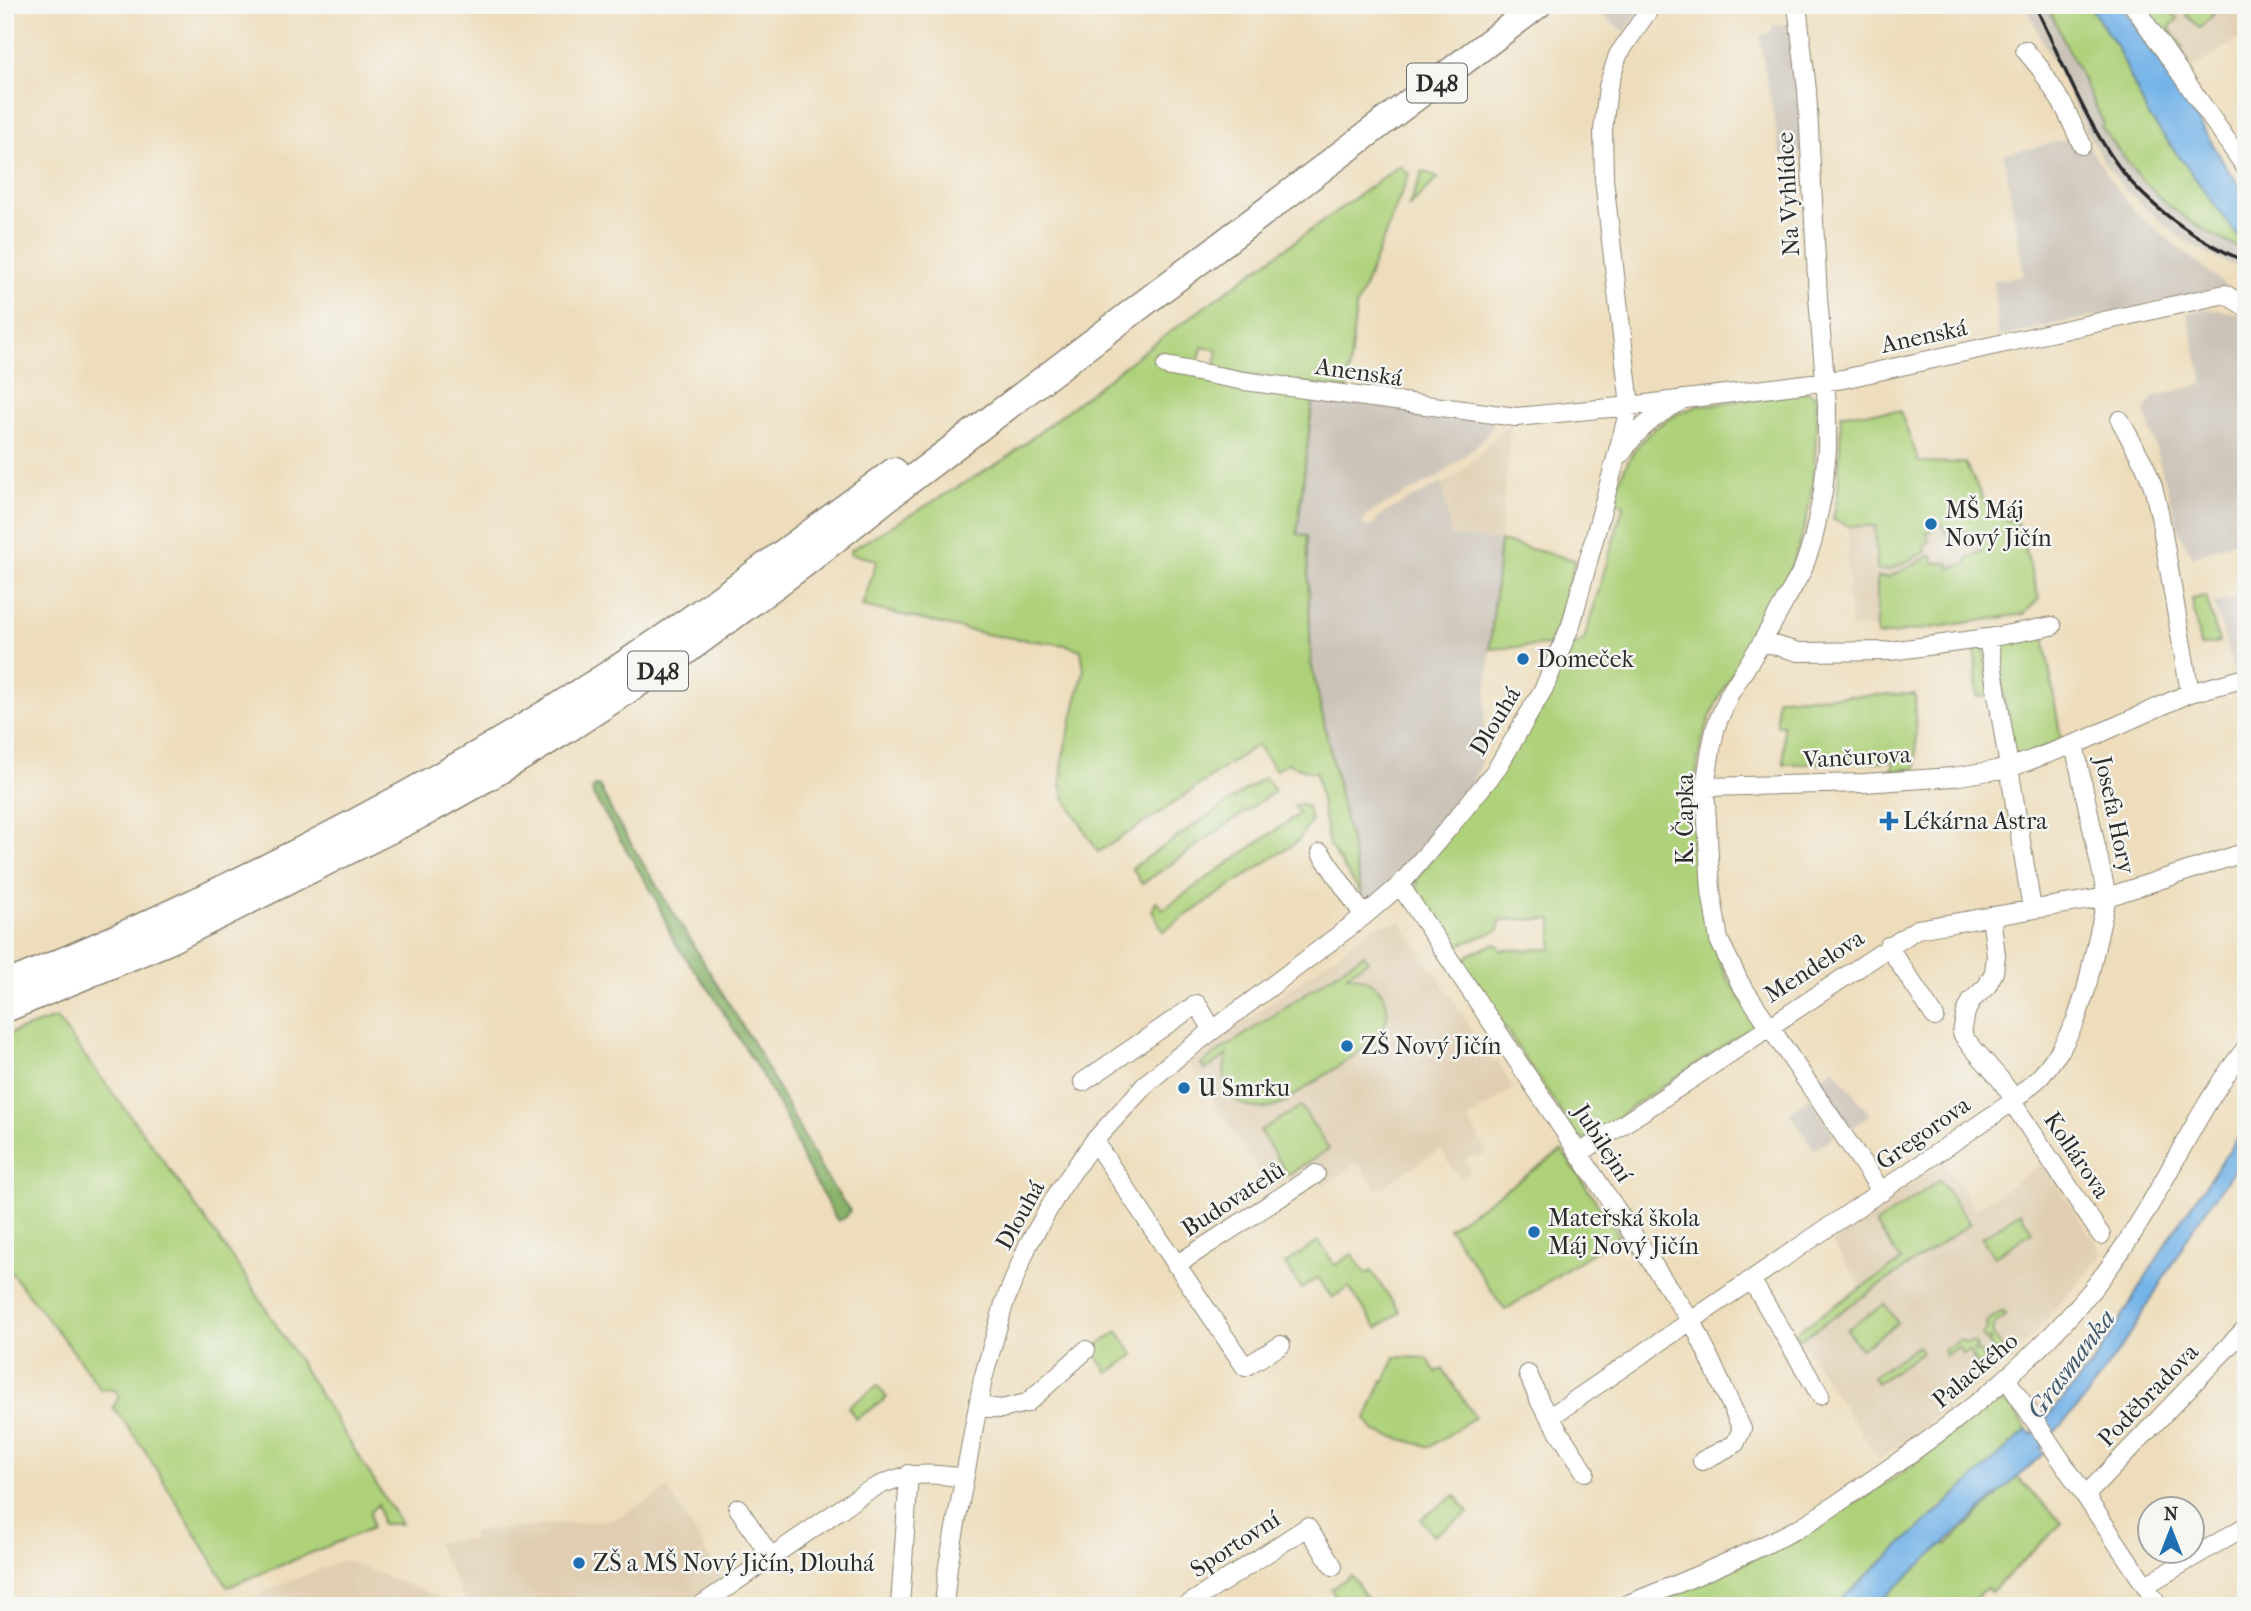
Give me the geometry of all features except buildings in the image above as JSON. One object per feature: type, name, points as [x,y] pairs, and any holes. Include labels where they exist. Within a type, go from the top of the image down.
[{"type":"highway","name":"D48","points":[[5,985],[91,950],[265,869],[486,750],[674,631],[790,548],[1133,292],[1511,5]]},
{"type":"highway","name":"D48","points":[[5,1009],[164,943],[428,811],[565,731],[655,673],[804,565],[913,478],[1538,5]]},
{"type":"street","points":[[1630,406],[1604,179],[1603,130],[1608,87],[1618,55],[1652,5]]},
{"type":"street","name":"Na Vyhlídce","points":[[1797,5],[1807,90],[1825,381]]},
{"type":"street","points":[[2133,5],[2246,168]]},
{"type":"street","points":[[2025,50],[2040,68],[2065,108],[2082,145]]},
{"type":"street","name":"Anenská","points":[[1166,366],[1244,381],[1516,417],[1630,406],[1825,381],[2225,294],[2246,307]]},
{"type":"street","name":"K. Čapka","points":[[1825,381],[1827,449],[1824,492],[1813,540],[1803,569],[1730,693],[1710,749],[1705,787],[1712,910],[1719,940],[1740,983],[1882,1192]]},
{"type":"street","name":"Dlouhá","points":[[1612,472],[1631,438],[1651,419],[1696,397]]},
{"type":"street","name":"Dlouhá","points":[[944,1606],[948,1566],[983,1379],[1004,1304],[1028,1245],[1059,1191],[1094,1141],[1147,1083],[1364,916],[1400,885],[1496,770],[1544,688],[1571,625],[1630,406]]},
{"type":"street","points":[[2120,420],[2153,486],[2190,693]]},
{"type":"street","points":[[1762,642],[1799,652],[1890,651],[2052,626]]},
{"type":"street","points":[[1982,638],[2009,768],[2032,909]]},
{"type":"street","name":"Vančurova","points":[[1705,787],[1864,783],[1953,777],[2009,768],[2074,744],[2190,693],[2246,678]]},
{"type":"street","name":"Josefa Hory","points":[[2074,744],[2107,897]]},
{"type":"street","points":[[2107,897],[2246,852]]},
{"type":"street","points":[[1321,853],[1364,916]]},
{"type":"street","name":"Jubilejní","points":[[1400,885],[1691,1322],[1742,1429],[1735,1444],[1702,1461]]},
{"type":"street","name":"Mendelova","points":[[1580,1153],[1917,929],[2107,897]]},
{"type":"street","name":"Gregorova","points":[[1550,1417],[2014,1101],[2040,1076],[2062,1049],[2076,1020],[2086,989],[2107,897]]},
{"type":"street","name":"Kollárova","points":[[1991,916],[1996,955],[1994,972],[1987,986],[1972,1000],[1962,1032],[1966,1041],[2000,1079],[2101,1235]]},
{"type":"street","points":[[1888,946],[1935,1017]]},
{"type":"street","points":[[1083,1082],[1197,1004],[1213,1030]]},
{"type":"street","name":"Palackého","points":[[1623,1606],[1796,1530],[1900,1461],[2006,1378],[2066,1320],[2117,1258],[2223,1077],[2246,1048]]},
{"type":"street","name":"Budovatelů","points":[[1094,1141],[1245,1367],[1281,1345]]},
{"type":"street","name":"Budovatelů","points":[[1176,1265],[1316,1174]]},
{"type":"street","points":[[1752,1281],[1820,1395]]},
{"type":"street","name":"Poděbradova","points":[[2086,1495],[2246,1328]]},
{"type":"street","points":[[978,1406],[1001,1409],[1027,1403],[1086,1350]]},
{"type":"street","points":[[1528,1374],[1550,1417],[1585,1472]]},
{"type":"street","points":[[2006,1378],[2159,1606]]},
{"type":"street","points":[[700,1606],[864,1493],[886,1481],[909,1474],[943,1474],[964,1478]]},
{"type":"street","points":[[900,1606],[909,1474]]},
{"type":"street","points":[[738,1508],[771,1557]]},
{"type":"street","points":[[2146,1585],[2246,1526]]},
{"type":"street","name":"Sportovní","points":[[1186,1606],[1307,1527],[1333,1566]]},
{"type":"shaded area","points":[[1609,5],[1642,5],[1625,32],[1599,13]]},
{"type":"shaded area","points":[[2025,5],[2046,5],[2104,125],[2218,239],[2246,251],[2246,271],[2209,255],[2182,239],[2126,191],[2107,167],[2088,134]]},
{"type":"shaded area","points":[[2145,5],[2246,5],[2246,35],[2190,70]]},
{"type":"shaded area","points":[[1793,24],[1803,153],[1781,156],[1759,37],[1772,30],[1772,25]]},
{"type":"shaded area","points":[[2082,136],[2134,211],[2227,287],[1998,337],[1993,280],[2024,276],[2004,154]]},
{"type":"shaded area","points":[[2204,309],[2237,313],[2246,318],[2246,537],[2192,557],[2180,534],[2145,411],[2153,397],[2203,384],[2187,313]]},
{"type":"shaded area","points":[[1313,398],[1493,421],[1493,427],[1473,449],[1438,477],[1366,515],[1363,526],[1373,527],[1377,518],[1384,513],[1442,483],[1451,536],[1500,541],[1480,766],[1472,782],[1474,786],[1389,884],[1368,902],[1362,895],[1311,663],[1307,536],[1297,535]]},
{"type":"shaded area","name":"MŠ Máj Nový Jičín","points":[[1900,411],[1919,462],[1965,463],[1992,515],[2018,523],[2039,599],[2024,614],[1877,636],[1878,628],[1851,629],[1846,589],[1849,588],[1846,555],[1848,526],[1833,520],[1838,493],[1841,414]]},
{"type":"shaded area","points":[[1511,424],[1500,541],[1451,536],[1442,484],[1460,473]]},
{"type":"shaded area","points":[[2246,596],[2246,668],[2234,670],[2214,603]]},
{"type":"shaded area","name":"ZŠ Nový Jičín","points":[[1401,922],[1493,1063],[1497,1061],[1513,1089],[1467,1120],[1488,1152],[1477,1159],[1474,1155],[1465,1160],[1471,1171],[1459,1178],[1440,1149],[1378,1190],[1357,1163],[1323,1186],[1310,1164],[1271,1190],[1189,1063],[1376,925]]},
{"type":"shaded area","points":[[1834,1068],[1870,1115],[1851,1129],[1817,1081]]},
{"type":"shaded area","points":[[1810,1098],[1835,1136],[1814,1150],[1789,1112]]},
{"type":"shaded area","points":[[1944,1162],[1975,1209],[2043,1164],[2103,1254],[2011,1359],[1879,1460],[1794,1331],[1861,1286],[1829,1239]]},
{"type":"shaded area","name":"ZŠ a MŠ Nový Jičín, Dlouhá","points":[[668,1489],[726,1584],[694,1606],[467,1606],[435,1542],[474,1539],[470,1532],[615,1519]]},
{"type":"shaded area","points":[[344,1560],[458,1606],[239,1606],[265,1591]]},
{"type":"green space","points":[[2047,5],[2089,5],[2117,47],[2147,113],[2246,247],[2246,251],[2180,214],[2132,168],[2101,126],[2104,124]]},
{"type":"green space","points":[[2145,5],[2165,5],[2178,18],[2169,28],[2183,47],[2177,51]]},
{"type":"green space","points":[[2191,5],[2205,5],[2214,14],[2200,28],[2184,12]]},
{"type":"green space","points":[[1399,166],[1409,174],[1356,308],[1347,389],[1214,370],[1218,350],[1202,347],[1197,367],[1313,398],[1297,534],[1307,536],[1311,663],[1362,895],[1329,845],[1316,772],[1287,763],[1275,770],[1257,745],[1098,852],[1064,797],[1061,784],[1063,756],[1084,670],[1081,650],[1066,645],[990,635],[862,606],[877,560],[850,554],[851,550],[1005,459],[1137,356]]},
{"type":"green space","points":[[1423,171],[1438,178],[1408,208]]},
{"type":"green space","points":[[1808,392],[1815,396],[1820,404],[1816,405],[1815,460],[1802,536],[1784,585],[1715,706],[1702,742],[1696,781],[1697,842],[1706,921],[1722,966],[1754,1022],[1752,1027],[1630,1108],[1595,1136],[1588,1139],[1578,1138],[1463,965],[1468,955],[1494,944],[1501,950],[1552,949],[1552,919],[1500,920],[1497,931],[1453,947],[1449,945],[1415,893],[1418,877],[1569,648],[1584,640],[1624,504],[1613,501],[1625,468],[1642,441],[1665,421],[1698,406]]},
{"type":"green space","name":"MŠ Máj Nový Jičín","points":[[1900,411],[1919,462],[1965,463],[1992,515],[2018,523],[2039,599],[2024,614],[1877,636],[1877,577],[1889,577],[1932,555],[1934,563],[1949,563],[1950,568],[1968,564],[1967,559],[1981,552],[1976,531],[1946,535],[1943,525],[1933,527],[1933,530],[1927,532],[1929,542],[1924,545],[1926,552],[1889,570],[1877,570],[1875,526],[1848,526],[1833,520],[1838,493],[1841,414]]},
{"type":"green space","points":[[1500,541],[1575,560],[1560,620],[1548,645],[1490,649]]},
{"type":"green space","points":[[2206,596],[2219,642],[2200,646],[2192,599]]},
{"type":"green space","points":[[2044,636],[2061,740],[2023,756],[2013,752],[1996,647],[1998,643]]},
{"type":"green space","points":[[1975,643],[1984,647],[1990,696],[1977,697]]},
{"type":"green space","points":[[1915,694],[1916,768],[1892,771],[1895,761],[1784,764],[1783,725],[1777,725],[1777,698]]},
{"type":"green space","points":[[1265,777],[1275,791],[1142,884],[1132,868]]},
{"type":"green space","points":[[595,786],[600,787],[614,816],[758,1051],[824,1174],[850,1211],[846,1217],[838,1221],[835,1217],[803,1160],[785,1117],[764,1079],[713,995],[674,942],[655,897],[593,795]]},
{"type":"green space","points":[[1294,805],[1307,807],[1311,821],[1298,841],[1163,931],[1152,911],[1156,901],[1163,909],[1299,814]]},
{"type":"green space","points":[[1364,954],[1368,960],[1347,975],[1372,983],[1385,999],[1386,1020],[1373,1043],[1280,1105],[1267,1108],[1254,1108],[1235,1099],[1225,1081],[1227,1055],[1205,1070],[1201,1064]]},
{"type":"green space","points":[[56,1018],[153,1146],[248,1280],[401,1524],[382,1524],[378,1504],[370,1512],[372,1528],[228,1587],[144,1449],[113,1407],[118,1399],[118,1392],[111,1389],[101,1390],[5,1265],[5,1035]]},
{"type":"green space","points":[[1301,1106],[1329,1149],[1288,1175],[1260,1131]]},
{"type":"green space","name":"Mateřská škola Máj Nový Jičín","points":[[1562,1151],[1619,1235],[1505,1310],[1449,1228]]},
{"type":"green space","points":[[1940,1180],[1970,1224],[1799,1340],[1795,1333],[1901,1261],[1876,1224]]},
{"type":"green space","points":[[2020,1212],[2032,1232],[1994,1257],[1982,1238]]},
{"type":"green space","points":[[1319,1241],[1335,1265],[1352,1254],[1366,1274],[1371,1271],[1400,1312],[1377,1328],[1349,1287],[1332,1298],[1318,1278],[1302,1289],[1285,1264]]},
{"type":"green space","points":[[1885,1304],[1898,1323],[1860,1349],[1847,1329]]},
{"type":"green space","points":[[2002,1311],[2006,1315],[1995,1325],[1993,1334],[2011,1359],[2000,1360],[1988,1343],[1990,1339],[1986,1341],[1982,1335],[1987,1328],[1986,1322]]},
{"type":"green space","points":[[1118,1331],[1134,1355],[1108,1373],[1092,1349]]},
{"type":"green space","points":[[1960,1340],[1965,1343],[1973,1342],[1977,1347],[1975,1352],[1978,1350],[1989,1365],[1984,1372],[1969,1351],[1963,1354],[1958,1347],[1945,1356],[1943,1350]]},
{"type":"green space","points":[[1918,1346],[1922,1352],[1877,1383],[1873,1376]]},
{"type":"green space","points":[[1395,1357],[1427,1358],[1436,1372],[1443,1369],[1475,1417],[1430,1447],[1375,1432],[1366,1419]]},
{"type":"green space","points":[[878,1386],[887,1398],[856,1419],[848,1407]]},
{"type":"green space","points":[[1991,1403],[2009,1404],[2027,1430],[1834,1606],[1647,1606],[1796,1540],[1905,1471]]},
{"type":"green space","points":[[2017,1477],[2062,1523],[1991,1592],[1987,1588],[1967,1606],[1875,1606],[1944,1543],[1947,1545]]},
{"type":"green space","points":[[1456,1495],[1468,1513],[1433,1536],[1421,1519]]},
{"type":"green space","points":[[1351,1575],[1369,1601],[1362,1606],[1340,1606],[1331,1589]]},
{"type":"water","points":[[2089,5],[2121,5],[2185,98],[2246,195],[2246,247],[2147,113],[2117,47]]},
{"type":"water","points":[[2246,1126],[2246,1153],[2195,1225],[2128,1338],[2083,1401],[2040,1448],[2043,1454],[1875,1606],[1834,1606],[2027,1430],[2032,1435],[2100,1353],[2173,1232]]},
{"type":"railway","points":[[2035,5],[2090,121],[2103,144],[2132,183],[2185,229],[2246,262]]},
{"type":"place","name":"MŠ Máj Nový Jičín","points":[[1931,524]]},
{"type":"place","name":"Domeček","points":[[1523,659]]},
{"type":"place","name":"Lékárna Astra","points":[[1889,821]]},
{"type":"place","name":"ZŠ Nový Jičín","points":[[1347,1046]]},
{"type":"place","name":"U Smrku","points":[[1184,1088]]},
{"type":"place","name":"Mateřská škola Máj Nový Jičín","points":[[1534,1232]]},
{"type":"place","name":"ZŠ a MŠ Nový Jičín, Dlouhá","points":[[579,1563]]},
{"type":"water label","name":"Grasmanka","points":[[2071,1364]]}]
